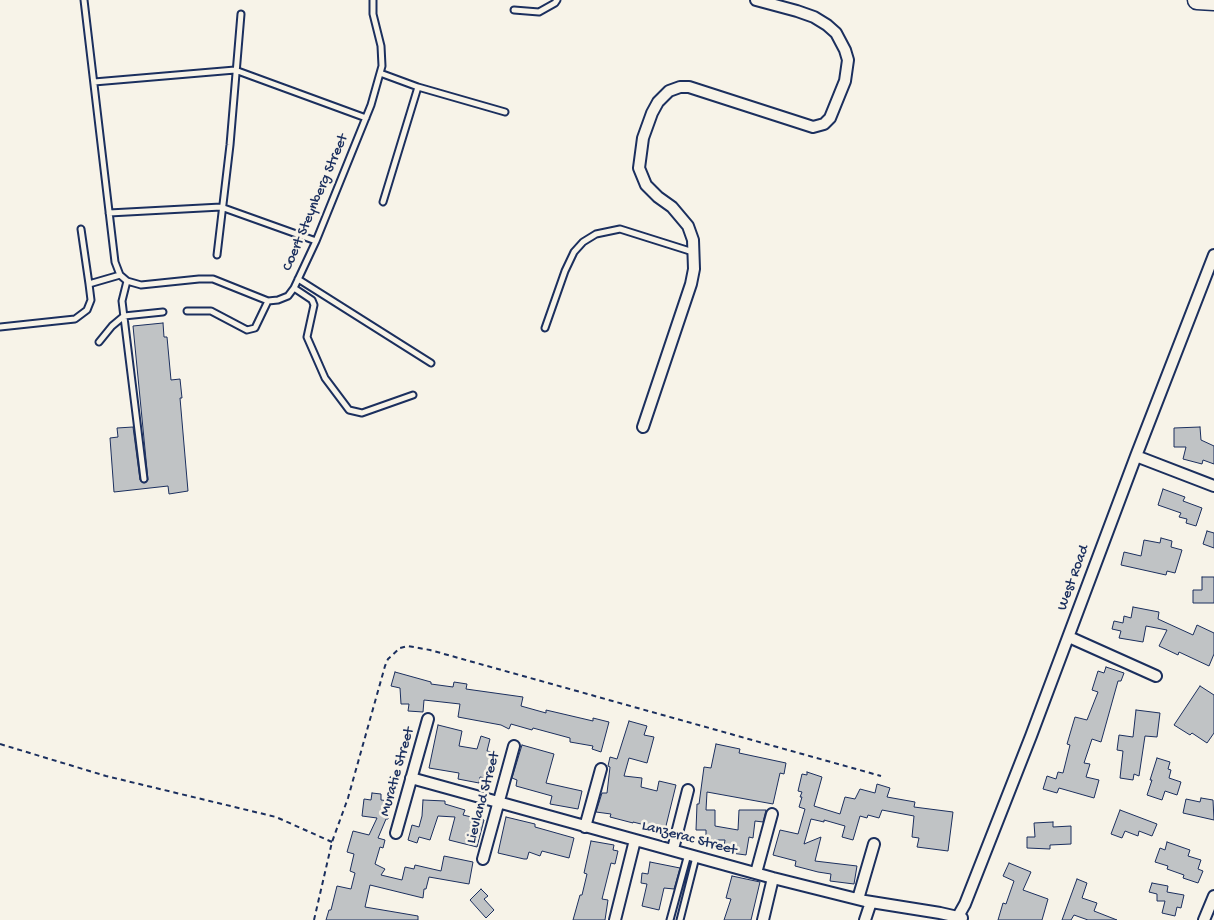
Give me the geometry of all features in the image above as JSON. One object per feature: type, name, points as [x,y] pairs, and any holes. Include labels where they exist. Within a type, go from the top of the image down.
[{"type":"highway","points":[[1197,0],[1214,1]]},
{"type":"street","points":[[643,427],[691,284],[694,269],[693,240],[688,226],[672,207],[646,186],[639,168],[646,126],[658,102],[669,91],[680,87],[689,88],[813,127],[824,124],[830,118],[845,81],[848,60],[836,33],[814,17],[756,0]]},
{"type":"street","name":"West Road","points":[[960,917],[1214,255]]},
{"type":"street","points":[[1136,456],[1214,486]]},
{"type":"street","points":[[1069,637],[1156,676]]},
{"type":"street","name":"Muratie Street","points":[[396,833],[428,719]]},
{"type":"street","name":"Lievland Street","points":[[483,859],[514,746]]},
{"type":"street","points":[[585,827],[601,769]]},
{"type":"street","name":"Lanzerac Street","points":[[411,778],[773,878],[871,902],[960,917]]},
{"type":"street","points":[[673,850],[688,790]]},
{"type":"street","points":[[756,873],[772,814]]},
{"type":"street","points":[[615,920],[635,840]]},
{"type":"street","points":[[858,899],[874,844]]},
{"type":"street","points":[[763,920],[773,878]]},
{"type":"street","points":[[1204,920],[1214,896]]},
{"type":"street","points":[[865,920],[871,902]]},
{"type":"lane","points":[[84,0],[115,262],[120,275],[128,281],[141,285],[199,279],[213,280],[268,300],[255,328],[247,330],[211,311],[187,311]]},
{"type":"lane","name":"Coert Steynberg Street","points":[[268,300],[278,300],[288,296],[294,288],[316,241],[366,118],[382,66],[381,46],[373,14],[373,0]]},
{"type":"lane","points":[[514,10],[539,12],[555,4],[557,0]]},
{"type":"lane","points":[[217,255],[221,207],[230,145],[241,14]]},
{"type":"lane","points":[[94,82],[235,70],[366,118]]},
{"type":"lane","points":[[380,73],[418,87],[505,112]]},
{"type":"lane","points":[[383,202],[418,87]]},
{"type":"lane","points":[[109,212],[221,207],[316,241]]},
{"type":"lane","points":[[0,327],[74,319],[87,310],[91,300],[81,228]]},
{"type":"lane","points":[[546,328],[574,252],[583,242],[596,234],[620,229],[694,252]]},
{"type":"lane","points":[[89,284],[120,275]]},
{"type":"lane","points":[[298,279],[432,363]]},
{"type":"lane","points":[[128,281],[122,301],[144,479]]},
{"type":"lane","points":[[294,288],[312,300],[314,305],[307,337],[325,378],[349,410],[362,413],[414,395]]},
{"type":"lane","points":[[99,342],[112,326],[124,316],[163,312]]},
{"type":"lane","points":[[680,920],[692,855]]},
{"type":"lane","points":[[670,920],[692,855]]},
{"type":"path","points":[[314,920],[332,842],[348,798],[388,658],[400,648],[408,646],[430,650],[881,776]]},
{"type":"path","points":[[0,744],[106,776],[276,817],[332,842]]},
{"type":"building","points":[[163,323],[164,337],[167,337],[171,380],[180,379],[188,491],[169,494],[168,486],[114,492],[110,438],[118,437],[117,428],[133,427],[140,480],[144,483],[148,480],[133,326]]},
{"type":"building","points":[[1200,427],[1201,440],[1214,446],[1214,464],[1203,460],[1202,464],[1183,459],[1186,447],[1174,447],[1174,428]]},
{"type":"building","points":[[1163,489],[1185,497],[1183,501],[1202,508],[1196,526],[1186,523],[1187,519],[1179,517],[1181,513],[1158,505]]},
{"type":"building","points":[[1207,531],[1214,533],[1214,548],[1203,544]]},
{"type":"building","points":[[1161,538],[1172,541],[1171,547],[1182,550],[1175,573],[1167,571],[1166,575],[1121,565],[1124,552],[1141,556],[1144,540],[1160,543]]},
{"type":"building","points":[[1202,577],[1214,577],[1214,603],[1193,603],[1193,590],[1202,590]]},
{"type":"building","points":[[1133,607],[1159,612],[1158,619],[1193,635],[1197,625],[1214,633],[1214,654],[1209,666],[1179,652],[1178,655],[1159,646],[1167,630],[1146,626],[1143,642],[1119,638],[1121,631],[1112,629],[1114,621],[1123,623],[1124,616],[1131,618]]},
{"type":"building","points":[[1106,667],[1124,673],[1121,681],[1118,681],[1101,742],[1092,739],[1084,763],[1090,764],[1086,777],[1099,780],[1094,798],[1059,788],[1057,793],[1043,789],[1047,776],[1056,779],[1058,772],[1063,773],[1070,745],[1067,744],[1075,717],[1087,720],[1098,692],[1092,690],[1098,671],[1104,673]]},
{"type":"building","points":[[395,672],[431,682],[431,684],[453,687],[454,682],[467,684],[466,689],[523,697],[521,706],[546,713],[546,710],[593,721],[593,718],[609,722],[601,752],[592,749],[593,746],[570,742],[570,738],[533,728],[532,730],[511,724],[509,729],[501,725],[458,717],[460,704],[424,700],[423,712],[408,711],[409,704],[401,704],[400,688],[391,686]]},
{"type":"building","points":[[1200,686],[1214,695],[1214,733],[1207,743],[1192,733],[1190,735],[1174,725]]},
{"type":"building","points":[[1136,710],[1160,713],[1157,737],[1145,736],[1139,776],[1134,774],[1133,780],[1120,778],[1123,751],[1117,750],[1119,735],[1133,737]]},
{"type":"building","points":[[629,721],[647,726],[644,735],[654,737],[647,763],[629,758],[624,776],[642,778],[641,787],[657,791],[659,781],[676,785],[665,830],[610,817],[611,814],[596,812],[602,793],[607,793],[610,757],[617,759]]},
{"type":"building","points":[[438,725],[462,731],[459,746],[477,749],[481,736],[490,739],[487,751],[496,753],[491,779],[480,777],[479,783],[458,779],[459,773],[429,768]]},
{"type":"building","points":[[716,744],[740,749],[739,753],[786,763],[784,774],[780,773],[773,804],[707,792],[706,810],[715,810],[715,826],[738,830],[739,810],[766,810],[763,822],[755,821],[753,838],[749,837],[746,855],[731,853],[732,848],[724,846],[725,840],[706,840],[706,830],[696,830],[697,804],[699,804],[704,767],[711,768]]},
{"type":"building","points":[[522,745],[554,754],[546,783],[582,791],[578,809],[550,804],[552,796],[516,786],[517,780],[512,778]]},
{"type":"building","points":[[1157,758],[1170,762],[1168,769],[1171,770],[1169,778],[1181,782],[1177,795],[1165,791],[1162,800],[1147,795]]},
{"type":"building","points":[[807,772],[822,777],[814,806],[840,814],[845,797],[855,799],[860,789],[875,793],[877,784],[890,788],[887,797],[915,802],[914,807],[953,812],[948,851],[917,847],[919,838],[912,837],[914,816],[882,810],[879,818],[868,815],[867,818],[860,816],[853,840],[842,837],[845,826],[824,820],[824,822],[811,819],[804,844],[821,837],[815,861],[857,866],[854,884],[830,881],[831,874],[795,866],[796,861],[773,855],[780,830],[798,834],[805,809],[799,807],[802,792],[798,791],[802,774],[807,775]]},
{"type":"building","points":[[372,793],[381,794],[381,800],[390,801],[388,819],[386,819],[378,838],[385,840],[383,848],[380,847],[375,864],[385,869],[381,875],[402,880],[405,867],[414,869],[415,865],[441,871],[444,856],[473,862],[469,884],[429,877],[426,889],[424,889],[423,898],[370,885],[365,907],[418,916],[418,920],[326,920],[329,910],[331,910],[337,886],[351,889],[355,873],[350,871],[354,854],[347,852],[353,831],[369,835],[377,818],[362,816],[364,799],[371,800]]},
{"type":"building","points":[[1201,798],[1213,800],[1214,820],[1183,813],[1186,799],[1200,802]]},
{"type":"building","points":[[423,800],[445,801],[445,804],[465,810],[463,815],[484,820],[477,847],[449,840],[455,817],[438,816],[430,840],[419,837],[417,843],[408,840],[412,825],[419,827]]},
{"type":"building","points":[[1120,810],[1157,824],[1152,836],[1139,831],[1138,836],[1125,831],[1122,838],[1111,834]]},
{"type":"building","points":[[506,817],[535,824],[535,827],[574,838],[569,858],[542,851],[540,856],[529,852],[527,859],[498,853]]},
{"type":"building","points":[[1053,822],[1053,827],[1071,826],[1071,844],[1050,845],[1050,849],[1027,848],[1027,837],[1035,837],[1034,823]]},
{"type":"building","points":[[591,841],[614,845],[613,850],[618,851],[615,864],[611,863],[602,899],[608,900],[605,920],[573,920],[587,874],[584,873]]},
{"type":"building","points":[[1167,842],[1190,850],[1188,856],[1201,860],[1198,869],[1203,871],[1198,883],[1183,878],[1184,875],[1167,869],[1168,866],[1155,862],[1160,848],[1165,850]]},
{"type":"building","points":[[650,862],[680,868],[674,889],[664,888],[659,910],[642,906],[647,884],[641,883],[642,873],[648,874]]},
{"type":"building","points":[[1009,863],[1031,872],[1023,890],[1048,899],[1042,920],[998,920],[1003,903],[1006,904],[1014,881],[1003,876]]},
{"type":"building","points":[[732,876],[760,882],[751,920],[724,920],[731,899],[726,898]]},
{"type":"building","points":[[1077,879],[1087,883],[1082,898],[1097,903],[1094,911],[1117,920],[1088,920],[1074,915],[1071,920],[1062,920]]},
{"type":"building","points":[[1152,883],[1168,886],[1167,892],[1184,895],[1181,908],[1177,907],[1175,916],[1162,913],[1165,901],[1157,901],[1157,894],[1149,892]]},
{"type":"building","points":[[481,889],[488,896],[484,899],[494,910],[486,918],[470,900]]}]
